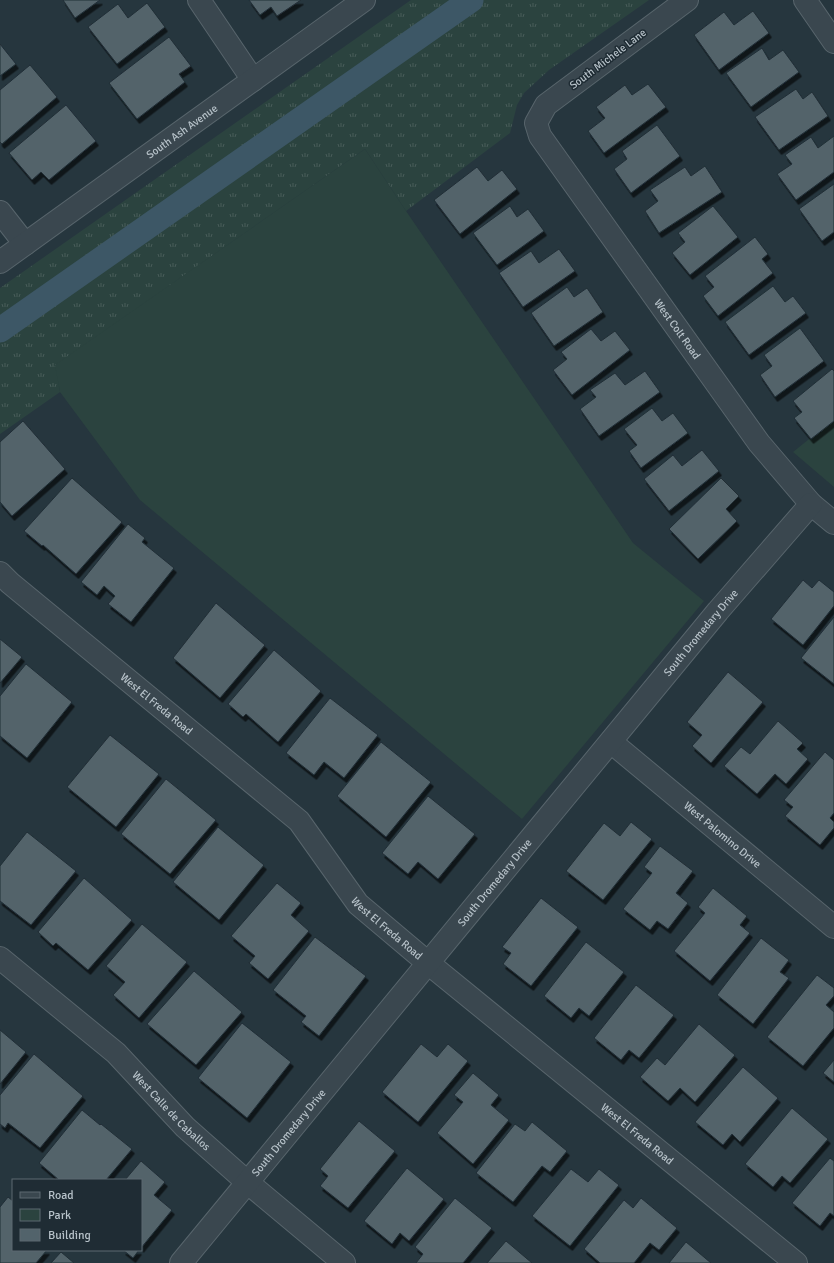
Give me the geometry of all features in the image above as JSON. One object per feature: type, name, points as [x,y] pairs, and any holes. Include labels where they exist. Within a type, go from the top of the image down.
[{"type":"street","points":[[199,0],[253,80]]},
{"type":"street","name":"South Ash Avenue","points":[[0,262],[364,0]]},
{"type":"street","name":"South Michele Lane","points":[[536,123],[546,105],[687,0]]},
{"type":"street","points":[[805,0],[834,42]]},
{"type":"street","name":"West Colt Road","points":[[536,123],[540,136],[759,443],[811,504],[834,523]]},
{"type":"street","points":[[0,212],[25,244]]},
{"type":"street","name":"South Dromedary Drive","points":[[180,1263],[718,611],[811,504]]},
{"type":"street","name":"West El Freda Road","points":[[0,573],[299,821],[358,904],[428,963],[796,1263]]},
{"type":"street","name":"West Palomino Drive","points":[[611,742],[834,927]]},
{"type":"street","name":"West Calle de Caballos","points":[[0,958],[116,1053],[185,1127],[247,1182],[344,1263]]},
{"type":"green space","points":[[411,0],[649,0],[549,70],[524,93],[517,105],[510,133],[406,211],[365,149],[56,365],[60,392],[0,434],[0,288]]},
{"type":"green space","points":[[365,149],[633,543],[704,601],[522,819],[140,500],[60,392],[55,365]]},
{"type":"green space","points":[[834,419],[834,487],[793,452]]},
{"type":"building","points":[[63,0],[100,0],[75,18]]},
{"type":"building","points":[[249,0],[301,0],[277,16],[271,7],[260,15]]},
{"type":"building","points":[[147,3],[165,27],[117,64],[88,27],[118,4],[128,18]]},
{"type":"building","points":[[753,11],[769,33],[719,70],[694,35],[724,12],[734,25]]},
{"type":"building","points":[[169,37],[191,66],[179,74],[185,82],[137,119],[109,83]]},
{"type":"building","points":[[0,44],[16,64],[0,76]]},
{"type":"building","points":[[762,48],[769,60],[783,50],[799,72],[751,107],[726,73]]},
{"type":"building","points":[[30,65],[57,97],[2,144],[0,142],[0,90]]},
{"type":"building","points":[[648,84],[666,107],[604,153],[588,131],[605,118],[596,107],[625,85],[632,95]]},
{"type":"building","points":[[796,89],[803,99],[812,92],[828,116],[779,150],[755,117]]},
{"type":"building","points":[[66,105],[96,141],[49,180],[41,172],[32,180],[9,153]]},
{"type":"building","points":[[657,125],[680,156],[631,193],[614,169],[627,159],[622,151]]},
{"type":"building","points":[[834,136],[834,172],[796,200],[777,174],[792,164],[785,155],[811,137],[818,148]]},
{"type":"building","points":[[705,166],[722,192],[659,233],[645,211],[658,201],[650,190],[685,167],[691,176]]},
{"type":"building","points":[[477,167],[488,181],[502,170],[517,189],[460,234],[434,200]]},
{"type":"building","points":[[834,184],[834,232],[822,241],[799,209]]},
{"type":"building","points":[[510,206],[517,217],[528,209],[544,231],[497,265],[473,233]]},
{"type":"building","points":[[713,206],[738,237],[690,275],[672,253],[685,242],[678,233]]},
{"type":"building","points":[[755,237],[768,254],[762,259],[773,273],[718,316],[703,296],[714,287],[705,276]]},
{"type":"building","points":[[559,249],[575,271],[523,307],[499,273],[531,251],[539,263]]},
{"type":"building","points":[[773,286],[785,302],[793,296],[806,313],[749,355],[725,322]]},
{"type":"building","points":[[567,287],[574,297],[587,288],[603,312],[554,346],[531,313]]},
{"type":"building","points":[[800,328],[824,361],[775,397],[760,375],[772,366],[764,355]]},
{"type":"building","points":[[591,329],[601,341],[615,331],[630,350],[572,395],[553,370],[567,359],[561,352]]},
{"type":"building","points":[[832,369],[834,371],[834,421],[811,439],[794,418],[802,412],[793,401]]},
{"type":"building","points":[[645,371],[660,392],[599,436],[580,409],[596,397],[590,390],[615,373],[625,385]]},
{"type":"building","points":[[652,408],[662,421],[673,413],[688,433],[641,468],[629,451],[637,445],[624,429]]},
{"type":"building","points":[[23,421],[65,469],[12,516],[0,502],[0,442]]},
{"type":"building","points":[[702,450],[719,471],[669,511],[644,479],[673,455],[682,466]]},
{"type":"building","points":[[72,478],[122,522],[76,574],[43,545],[42,546],[24,531]]},
{"type":"building","points":[[721,478],[739,496],[726,509],[737,521],[698,559],[669,529]]},
{"type":"building","points":[[128,524],[145,538],[142,542],[174,568],[131,622],[108,604],[115,596],[104,586],[97,595],[81,582]]},
{"type":"building","points":[[803,580],[812,588],[819,580],[834,592],[834,606],[803,645],[771,619]]},
{"type":"building","points":[[216,603],[265,645],[220,698],[173,658]]},
{"type":"building","points":[[834,617],[834,684],[801,658]]},
{"type":"building","points":[[0,639],[22,657],[0,683]]},
{"type":"building","points":[[274,650],[321,691],[278,742],[246,714],[243,717],[228,704]]},
{"type":"building","points":[[26,664],[72,702],[27,758],[0,736],[0,696]]},
{"type":"building","points":[[728,672],[763,702],[711,763],[692,746],[702,735],[687,722]]},
{"type":"building","points":[[330,698],[378,735],[344,778],[324,762],[314,775],[286,753]]},
{"type":"building","points":[[778,721],[803,743],[797,749],[808,759],[786,784],[775,774],[757,794],[724,766],[741,747],[750,754]]},
{"type":"building","points":[[110,735],[159,774],[116,827],[67,787]]},
{"type":"building","points":[[381,742],[431,782],[386,837],[337,796]]},
{"type":"building","points":[[825,752],[834,760],[834,813],[830,818],[834,822],[834,828],[820,845],[785,816],[793,807],[784,800]]},
{"type":"building","points":[[166,779],[216,820],[170,874],[121,834]]},
{"type":"building","points":[[428,796],[475,834],[438,879],[418,862],[408,874],[382,853]]},
{"type":"building","points":[[631,822],[652,839],[603,900],[566,871],[604,823],[620,836]]},
{"type":"building","points":[[218,827],[264,865],[219,920],[173,882]]},
{"type":"building","points":[[27,832],[76,871],[31,925],[0,901],[0,866]]},
{"type":"building","points":[[660,846],[693,871],[676,893],[688,903],[668,929],[657,921],[650,930],[623,909],[652,873],[644,867]]},
{"type":"building","points":[[84,878],[132,920],[88,970],[56,943],[53,946],[38,932]]},
{"type":"building","points":[[277,883],[301,903],[291,915],[309,931],[268,979],[249,963],[255,956],[231,936]]},
{"type":"building","points":[[713,888],[747,916],[740,925],[750,933],[710,981],[674,951],[705,913],[698,907]]},
{"type":"building","points":[[541,898],[578,927],[531,986],[503,964],[511,953],[502,947]]},
{"type":"building","points":[[142,924],[187,962],[139,1018],[113,995],[125,982],[106,966]]},
{"type":"building","points":[[315,937],[366,976],[319,1036],[301,1022],[306,1016],[273,990]]},
{"type":"building","points":[[761,938],[789,960],[780,972],[789,978],[753,1024],[717,995]]},
{"type":"building","points":[[586,942],[624,972],[589,1016],[579,1008],[571,1018],[544,996]]},
{"type":"building","points":[[194,971],[242,1012],[196,1065],[147,1024]]},
{"type":"building","points":[[817,975],[834,988],[834,996],[826,1005],[834,1012],[834,1028],[803,1066],[767,1037]]},
{"type":"building","points":[[636,985],[674,1015],[639,1058],[629,1050],[621,1060],[594,1038]]},
{"type":"building","points":[[242,1023],[291,1062],[247,1118],[198,1078]]},
{"type":"building","points":[[699,1024],[735,1055],[695,1102],[680,1088],[668,1101],[640,1077],[657,1058],[665,1065]]},
{"type":"building","points":[[0,1030],[26,1052],[0,1084]]},
{"type":"building","points":[[421,1044],[437,1057],[448,1044],[468,1061],[418,1122],[382,1092]]},
{"type":"building","points":[[34,1054],[83,1096],[40,1148],[8,1123],[5,1128],[0,1124],[0,1095]]},
{"type":"building","points":[[834,1060],[834,1082],[823,1073]]},
{"type":"building","points":[[743,1067],[778,1098],[740,1142],[732,1134],[723,1145],[695,1122]]},
{"type":"building","points":[[473,1073],[499,1095],[491,1105],[509,1120],[473,1164],[437,1133],[463,1102],[454,1095]]},
{"type":"building","points":[[792,1108],[828,1139],[790,1183],[782,1176],[773,1187],[745,1164]]},
{"type":"building","points":[[82,1110],[132,1149],[107,1179],[58,1179],[39,1163]]},
{"type":"building","points":[[359,1121],[395,1151],[348,1208],[320,1186],[328,1176],[320,1169]]},
{"type":"building","points":[[532,1122],[567,1151],[550,1172],[542,1166],[513,1202],[476,1173],[515,1124],[525,1131]]},
{"type":"building","points":[[830,1158],[834,1161],[834,1216],[830,1213],[820,1226],[792,1203]]},
{"type":"building","points":[[141,1161],[165,1182],[154,1195],[172,1210],[142,1247],[142,1179],[126,1179]]},
{"type":"building","points":[[407,1168],[444,1199],[409,1241],[400,1233],[392,1244],[364,1221]]},
{"type":"building","points":[[571,1169],[588,1182],[599,1169],[619,1185],[570,1246],[532,1216]]},
{"type":"building","points":[[8,1197],[12,1200],[12,1251],[46,1251],[36,1263],[0,1263],[0,1207]]},
{"type":"building","points":[[455,1198],[492,1228],[463,1263],[416,1263],[423,1254],[415,1247]]},
{"type":"building","points":[[641,1198],[677,1228],[659,1250],[650,1243],[634,1263],[600,1263],[584,1249],[624,1200],[633,1208]]},
{"type":"building","points":[[506,1241],[532,1263],[487,1263]]},
{"type":"building","points":[[686,1242],[711,1263],[669,1263]]},
{"type":"building","points":[[124,1251],[138,1251],[133,1258]]},
{"type":"building","points":[[61,1252],[74,1263],[51,1263]]},
{"type":"waterway","points":[[0,330],[471,0]]}]
